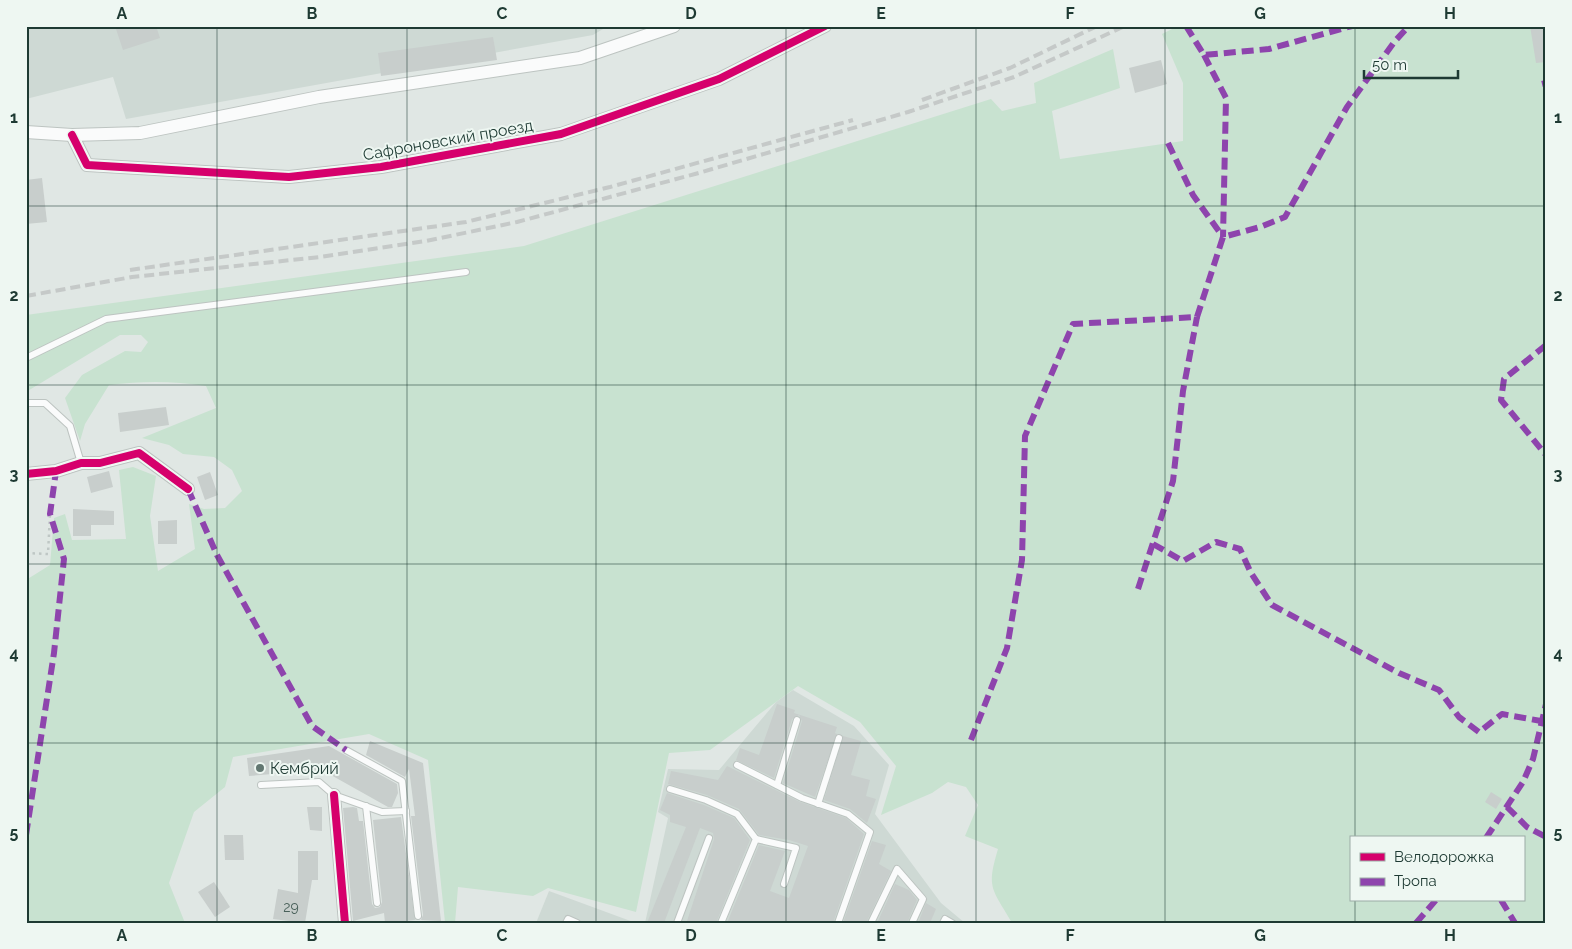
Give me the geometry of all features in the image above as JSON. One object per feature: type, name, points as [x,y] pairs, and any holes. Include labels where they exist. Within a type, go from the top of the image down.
[{"type":"street","points":[[26,132],[72,135],[140,133],[319,97],[580,58],[674,26]]},
{"type":"street","name":"Сафроновский проезд","points":[[72,135],[87,165],[289,177],[381,167],[561,134],[719,79],[826,26]]},
{"type":"street","points":[[26,474],[56,471],[81,463],[100,463],[139,453],[188,489]]},
{"type":"street","points":[[334,795],[345,923]]},
{"type":"lane","points":[[26,358],[106,319],[466,272]]},
{"type":"lane","points":[[26,403],[45,403],[70,426],[81,463]]},
{"type":"lane","points":[[777,785],[797,720]]},
{"type":"lane","points":[[818,804],[839,738]]},
{"type":"lane","points":[[346,750],[402,782],[418,916]]},
{"type":"lane","points":[[737,765],[818,804],[848,814],[870,832],[838,923]]},
{"type":"lane","points":[[261,785],[319,782],[334,795],[382,812],[406,811]]},
{"type":"lane","points":[[670,789],[706,800],[737,814],[756,838],[796,848],[784,884]]},
{"type":"lane","points":[[366,806],[377,903]]},
{"type":"lane","points":[[676,923],[708,838]]},
{"type":"lane","points":[[721,923],[756,838]]},
{"type":"lane","points":[[872,923],[897,869],[923,899],[912,923]]},
{"type":"lane","points":[[566,923],[568,919],[577,923]]},
{"type":"lane","points":[[943,923],[945,920],[952,923]]},
{"type":"path","points":[[26,553],[48,554],[50,514]]},
{"type":"shaded area","points":[[26,26],[608,26],[593,35],[126,119],[113,77],[26,99]]},
{"type":"shaded area","points":[[793,690],[854,726],[889,765],[875,814],[941,903],[965,923],[645,923],[668,818],[658,812],[668,769],[719,770],[776,702]]},
{"type":"shaded area","points":[[549,891],[636,923],[536,923]]},
{"type":"green space","points":[[1178,26],[1546,26],[1546,923],[1012,923],[993,888],[992,873],[998,849],[965,836],[978,805],[966,787],[948,782],[932,793],[881,815],[896,766],[860,722],[798,686],[710,750],[669,753],[636,912],[548,888],[533,896],[458,887],[455,923],[441,923],[445,922],[428,760],[369,734],[233,757],[225,787],[194,812],[169,883],[185,923],[26,923],[26,580],[50,565],[54,518],[65,514],[72,540],[126,539],[119,470],[133,467],[156,476],[150,516],[158,571],[195,549],[189,504],[204,509],[225,508],[242,491],[232,470],[214,457],[183,454],[169,445],[142,438],[216,408],[206,386],[158,382],[109,385],[85,424],[80,441],[65,398],[82,375],[125,351],[141,352],[148,342],[141,335],[120,335],[26,392],[26,315],[524,246],[991,99],[1002,111],[1036,103],[1034,83],[1113,49],[1120,88],[1052,111],[1060,159],[1183,141],[1183,83],[1162,34]]},
{"type":"building","points":[[115,26],[156,26],[160,38],[123,50]]},
{"type":"building","points":[[1530,26],[1546,26],[1546,62],[1536,63]]},
{"type":"building","points":[[493,37],[497,60],[381,76],[378,53]]},
{"type":"building","points":[[1161,60],[1167,84],[1135,93],[1129,68]]},
{"type":"building","points":[[42,178],[47,222],[26,224],[26,180]]},
{"type":"building","points":[[166,407],[169,425],[120,432],[118,413]]},
{"type":"building","points":[[109,471],[113,487],[91,493],[87,477]]},
{"type":"building","points":[[210,472],[218,495],[205,500],[197,477]]},
{"type":"building","points":[[73,509],[114,511],[114,525],[91,525],[91,536],[73,536]]},
{"type":"building","points":[[177,520],[177,544],[158,544],[158,521]]},
{"type":"building","points":[[777,704],[795,710],[794,713],[837,727],[835,733],[837,734],[815,797],[783,783],[802,721],[799,715],[792,719],[774,778],[736,760],[740,748],[759,755]]},
{"type":"building","points":[[843,736],[861,741],[851,775],[870,780],[866,796],[876,799],[867,823],[850,809],[824,800]]},
{"type":"building","points":[[370,741],[423,763],[441,921],[421,920],[423,915],[411,816],[415,816],[409,769],[405,777],[366,755]]},
{"type":"building","points":[[329,746],[397,784],[398,793],[392,807],[388,807],[322,770],[249,776],[247,758]]},
{"type":"building","points":[[727,766],[800,802],[846,818],[864,834],[833,923],[727,923],[759,845],[785,851],[770,891],[789,898],[808,846],[789,840],[759,835],[739,809],[707,795],[668,784],[671,771],[718,780]]},
{"type":"building","points":[[1491,792],[1502,799],[1496,809],[1485,802]]},
{"type":"building","points":[[667,793],[704,805],[734,818],[750,840],[716,923],[687,921],[714,839],[713,833],[700,828],[664,923],[647,923],[686,827],[670,822],[670,815],[660,810]]},
{"type":"building","points":[[307,807],[322,807],[322,831],[310,830]]},
{"type":"building","points":[[343,808],[357,808],[359,821],[363,821],[372,904],[375,908],[380,907],[382,902],[373,820],[401,817],[415,920],[385,923],[384,913],[353,921]]},
{"type":"building","points":[[224,835],[243,835],[244,860],[225,860]]},
{"type":"building","points":[[872,841],[886,845],[879,864],[891,871],[866,923],[843,923]]},
{"type":"building","points":[[298,851],[318,851],[318,880],[312,880],[305,923],[273,919],[278,889],[298,893]]},
{"type":"building","points":[[214,882],[230,907],[215,917],[198,892]]},
{"type":"building","points":[[895,884],[909,890],[917,900],[907,923],[877,923]]},
{"type":"building","points":[[926,903],[936,909],[930,923],[918,923]]},
{"type":"railway","points":[[922,100],[1010,68],[1097,26]]},
{"type":"railway","points":[[26,296],[132,277],[320,257],[426,241],[517,222],[695,174],[908,112],[1014,77],[1125,26]]},
{"type":"railway","points":[[130,270],[466,222],[610,187],[853,120]]},
{"type":"marked path","points":[[1186,26],[1204,55],[1269,49],[1352,26]]},
{"type":"marked path","points":[[971,740],[1007,648],[1022,560],[1025,436],[1073,324],[1197,317],[1223,237],[1260,227],[1285,217],[1347,107],[1395,41],[1409,26]]},
{"type":"marked path","points":[[1204,55],[1226,98],[1223,237]]},
{"type":"marked path","points":[[1542,84],[1546,83]]},
{"type":"marked path","points":[[1168,143],[1193,195],[1223,237]]},
{"type":"marked path","points":[[1138,589],[1173,481],[1183,391],[1197,317]]},
{"type":"marked path","points":[[1546,345],[1504,379],[1501,400],[1546,455]]},
{"type":"marked path","points":[[26,835],[54,653],[64,559],[50,514],[56,471]]},
{"type":"marked path","points":[[188,489],[217,555],[312,726],[346,750]]},
{"type":"marked path","points":[[1153,544],[1183,561],[1216,542],[1240,549],[1251,573],[1272,605],[1399,673],[1439,690],[1459,717],[1479,732],[1502,714],[1541,721]]},
{"type":"marked path","points":[[1487,836],[1523,782],[1533,759],[1546,704]]},
{"type":"marked path","points":[[1507,807],[1527,827],[1546,837]]},
{"type":"marked path","points":[[1416,923],[1434,902]]},
{"type":"marked path","points":[[1502,902],[1515,923]]},
{"type":"cycle path","points":[[72,135],[87,165],[289,177],[381,167],[561,134],[719,79],[825,26]]},
{"type":"cycle path","points":[[26,474],[56,471],[81,463],[100,463],[139,453],[188,489]]},
{"type":"cycle path","points":[[334,795],[345,923]]},
{"type":"place","name":"Кембрий","points":[[260,768]]}]
